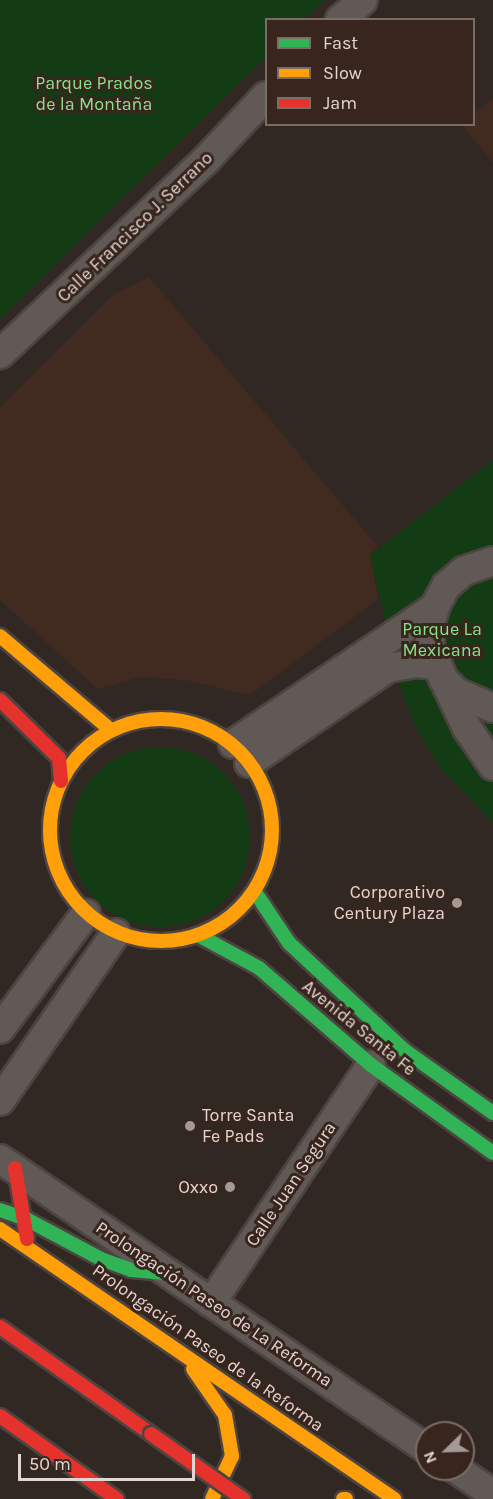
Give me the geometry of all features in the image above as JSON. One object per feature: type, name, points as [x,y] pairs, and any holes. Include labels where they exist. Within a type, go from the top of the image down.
[{"type":"main road","points":[[0,636],[111,730]]},
{"type":"main road","points":[[0,700],[59,758],[61,781]]},
{"type":"main road","points":[[148,718],[200,725],[241,753],[262,781],[272,815],[271,854],[255,892],[234,917],[200,936],[144,941],[116,933],[86,913],[68,891],[52,852],[51,813],[61,781],[87,746],[111,730],[148,718]]},
{"type":"main road","name":"Avenida Santa Fe","points":[[255,892],[289,943],[396,1042],[493,1113]]},
{"type":"main road","name":"Avenida Santa Fe","points":[[200,936],[259,968],[371,1065],[493,1153]]},
{"type":"main road","points":[[7,1163],[26,1219],[28,1247]]},
{"type":"main road","points":[[0,1210],[26,1219],[101,1259],[131,1270],[168,1273]]},
{"type":"main road","name":"Prolongación Paseo de la Reforma","points":[[0,1229],[180,1350],[394,1499]]},
{"type":"main road","points":[[0,1327],[243,1499]]},
{"type":"main road","points":[[180,1350],[225,1415],[232,1456],[212,1499]]},
{"type":"main road","points":[[0,1416],[117,1499]]},
{"type":"street","points":[[342,18],[363,0]]},
{"type":"street","name":"Calle Francisco J. Serrano","points":[[0,354],[205,161],[265,98]]},
{"type":"street","points":[[490,560],[464,571],[446,586],[435,606],[430,646],[467,728],[493,766]]},
{"type":"street","points":[[241,753],[435,606]]},
{"type":"street","points":[[241,753],[388,668],[415,663],[440,672],[476,704],[493,708]]},
{"type":"street","points":[[0,1029],[86,913]]},
{"type":"street","points":[[0,1101],[116,933]]},
{"type":"street","name":"Calle Juan Segura","points":[[211,1303],[371,1065]]},
{"type":"street","name":"Prolongación Paseo de La Reforma","points":[[7,1163],[415,1441]]},
{"type":"street","points":[[474,1481],[493,1494]]},
{"type":"shaded area","points":[[493,98],[493,163],[463,126],[475,126],[475,113]]},
{"type":"shaded area","points":[[149,277],[378,547],[370,555],[378,599],[250,695],[185,680],[140,677],[98,689],[0,600],[0,407],[114,294]]},
{"type":"green space","name":"Parque Prados de la Montaña","points":[[0,0],[324,0],[306,18],[265,18],[265,58],[0,319]]},
{"type":"green space","name":"Parque La Mexicana","points":[[493,460],[493,823],[441,769],[416,728],[400,686],[370,555]]},
{"type":"green space","points":[[160,747],[194,754],[210,762],[223,774],[235,787],[243,803],[250,837],[243,871],[235,887],[223,900],[210,912],[194,920],[160,927],[126,920],[110,912],[97,900],[85,887],[77,871],[70,837],[77,803],[85,787],[97,774],[110,762],[126,754]]},
{"type":"traffic: fast","points":[[255,892],[289,943],[404,1050],[493,1113]]},
{"type":"traffic: fast","points":[[200,936],[259,968],[371,1065],[493,1153]]},
{"type":"traffic: fast","points":[[0,1210],[26,1219],[101,1259],[131,1270],[168,1273]]},
{"type":"traffic: slow","points":[[0,636],[111,730]]},
{"type":"traffic: slow","points":[[161,719],[183,721],[203,727],[231,744],[247,760],[264,788],[270,808],[272,830],[270,852],[264,872],[247,900],[231,916],[203,933],[183,939],[161,941],[139,939],[119,933],[91,916],[75,900],[58,872],[52,852],[50,830],[52,808],[58,788],[75,760],[91,744],[119,727],[139,721],[161,719]]},
{"type":"traffic: slow","points":[[0,1229],[394,1499]]},
{"type":"traffic: slow","points":[[193,1369],[225,1415],[232,1456],[212,1499]]},
{"type":"traffic: jam","points":[[0,700],[59,758],[61,781]]},
{"type":"traffic: jam","points":[[15,1168],[27,1239]]},
{"type":"traffic: jam","points":[[0,1327],[151,1434]]},
{"type":"traffic: jam","points":[[0,1416],[117,1499]]},
{"type":"traffic: jam","points":[[151,1434],[243,1499]]},
{"type":"place","name":"Corporativo Century Plaza","points":[[457,903]]},
{"type":"place","name":"Torre Santa Fe Pads","points":[[190,1126]]},
{"type":"place","name":"Oxxo","points":[[230,1187]]}]
